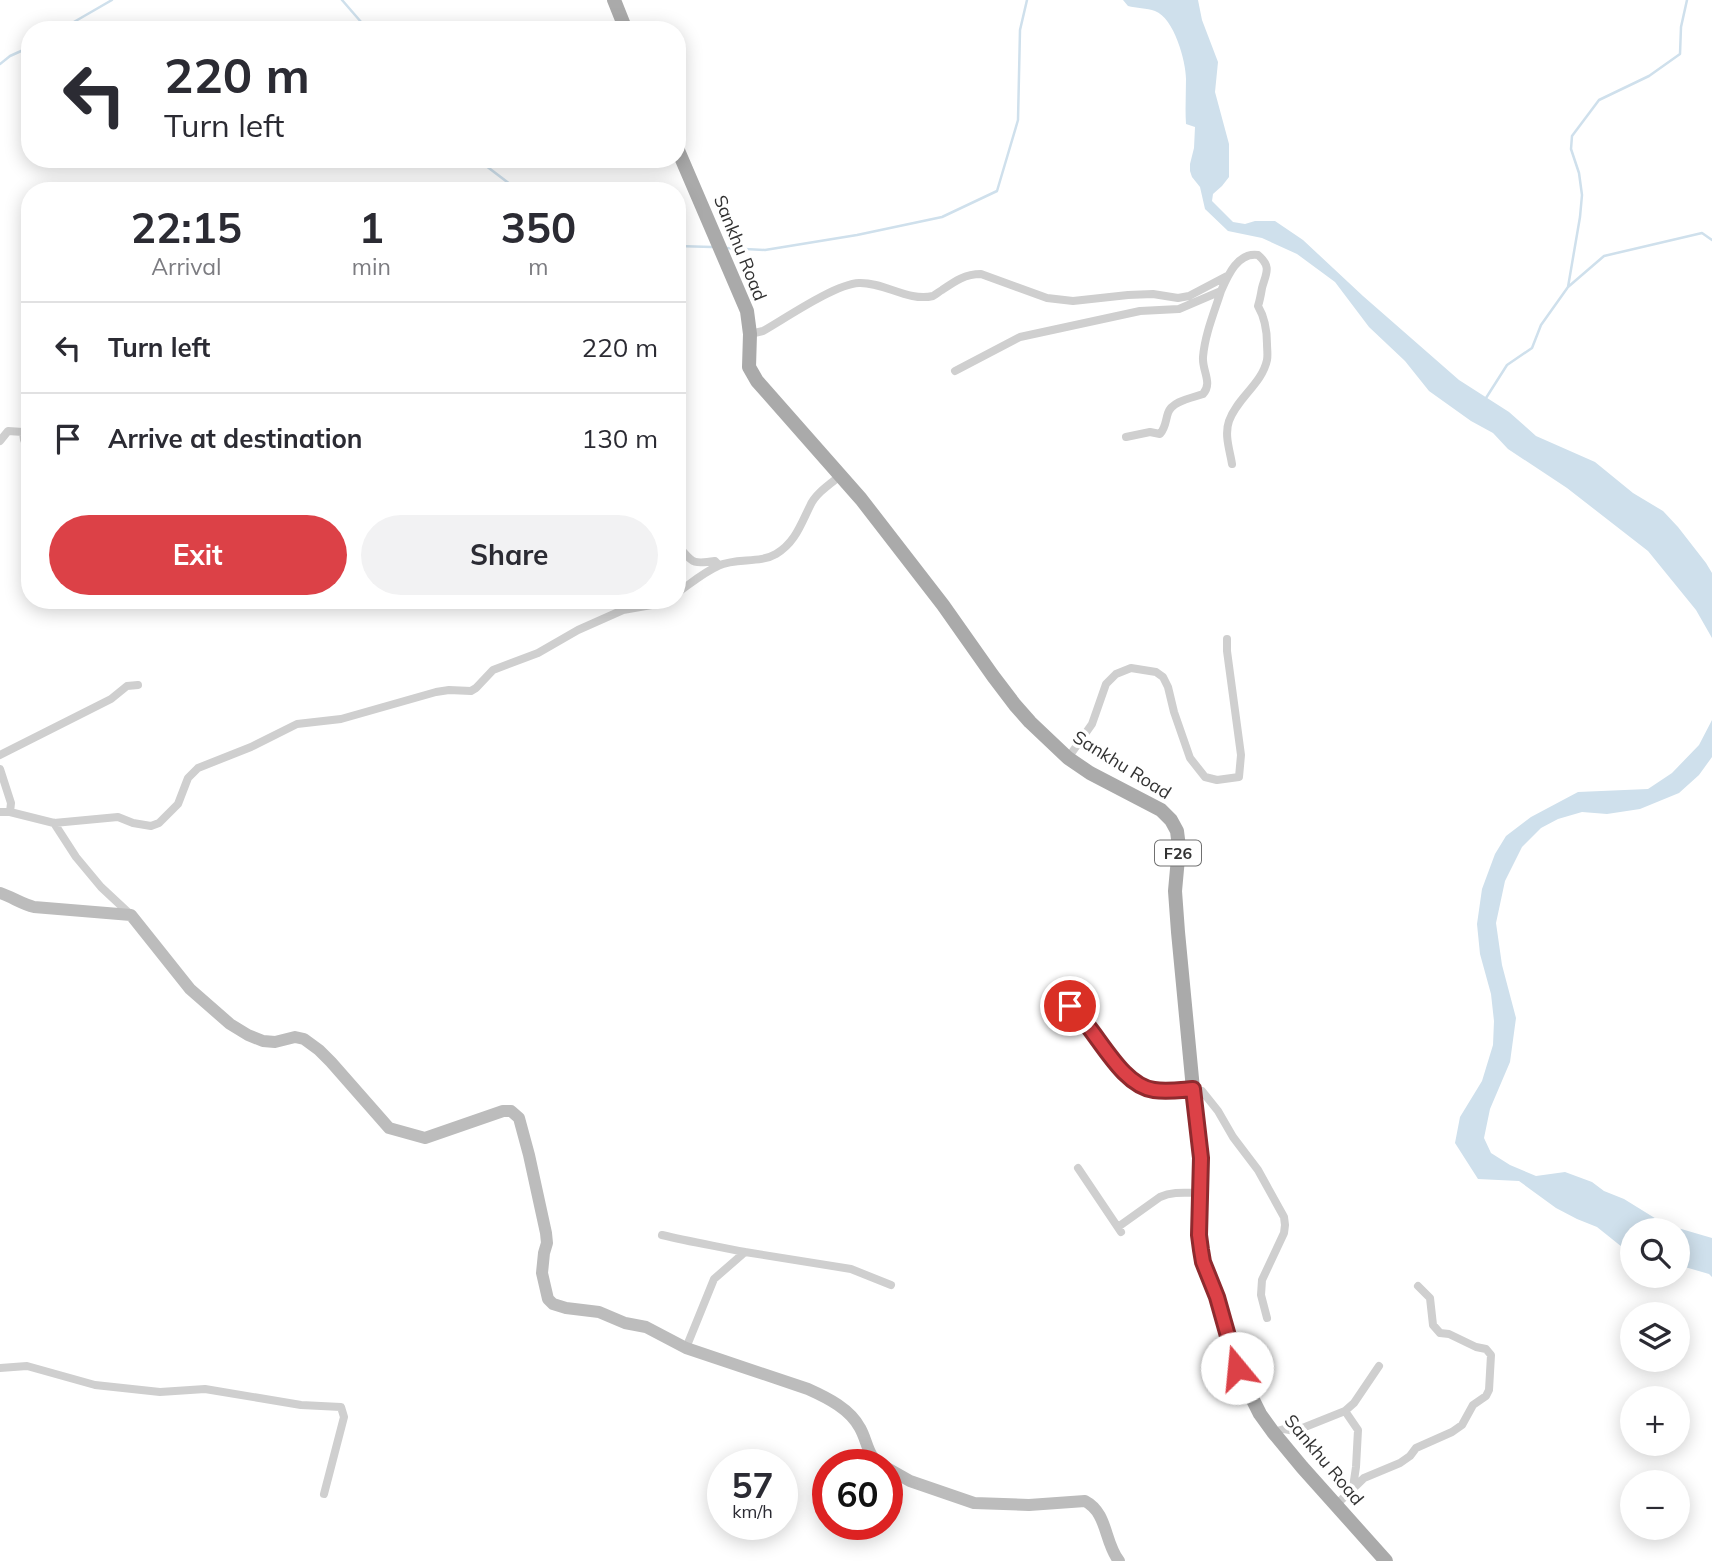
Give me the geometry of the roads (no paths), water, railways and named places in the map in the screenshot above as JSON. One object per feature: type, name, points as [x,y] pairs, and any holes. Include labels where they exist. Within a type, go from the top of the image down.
[{"type":"main road","points":[[614,0],[622,21]]},
{"type":"main road","name":"Sankhu Road","points":[[686,168],[747,311],[750,334],[748,359],[757,381],[861,499],[943,605],[1015,705],[1068,758],[1090,773],[1161,810],[1177,831],[1179,847],[1175,891],[1201,1158],[1199,1235],[1203,1262],[1217,1297],[1237,1368],[1253,1401],[1273,1432],[1386,1561]]},
{"type":"street","points":[[1126,438],[1150,432],[1160,435],[1166,428],[1168,412],[1175,404],[1206,391],[1209,386],[1202,360],[1208,330],[1227,276],[1242,259],[1254,254],[1265,261],[1268,272],[1258,306],[1264,316],[1268,359],[1260,378],[1228,422],[1226,436],[1233,464]]},
{"type":"street","points":[[750,334],[763,331],[836,289],[859,283],[887,287],[912,296],[934,296],[969,274],[981,274],[1047,298],[1073,301],[1153,294],[1178,298],[1189,296],[1227,276]]},
{"type":"street","points":[[955,371],[1020,337],[1140,311],[1179,309],[1222,291]]},
{"type":"street","points":[[0,441],[8,431],[21,432]]},
{"type":"street","points":[[686,587],[719,565],[766,559],[782,550],[802,525],[810,505],[840,476]]},
{"type":"street","points":[[686,555],[693,562],[701,564],[715,561],[719,565]]},
{"type":"street","points":[[0,769],[11,803],[5,812],[54,823],[118,817],[133,823],[159,823],[178,804],[188,778],[198,768],[251,747],[288,727],[305,722],[341,719],[436,692],[471,691],[493,670],[538,653],[578,630],[629,609]]},
{"type":"street","points":[[1068,758],[1092,724],[1106,684],[1115,674],[1131,668],[1156,672],[1164,677],[1190,758],[1205,777],[1217,780],[1239,777],[1241,755],[1227,639]]},
{"type":"street","points":[[0,755],[111,699],[127,686],[138,685]]},
{"type":"street","points":[[54,823],[101,887],[131,915],[190,989],[230,1024],[248,1035],[275,1042],[295,1037],[304,1039],[331,1062],[389,1128],[425,1138],[503,1111],[511,1111],[519,1118],[546,1233],[542,1273],[548,1299],[553,1304],[599,1312],[625,1323],[646,1327],[686,1348],[808,1389],[852,1416],[869,1449]]},
{"type":"street","points":[[0,893],[21,904],[34,907],[131,915]]},
{"type":"street","points":[[1053,1010],[1061,1005],[1070,1006],[1136,1084],[1152,1090],[1202,1091],[1218,1111],[1233,1137],[1258,1170],[1284,1217],[1284,1233],[1262,1280],[1261,1295],[1267,1318]]},
{"type":"street","points":[[1078,1168],[1119,1230],[1160,1197],[1174,1192],[1201,1193]]},
{"type":"street","points":[[662,1235],[851,1269],[891,1285]]},
{"type":"street","points":[[686,1348],[714,1279],[745,1252]]},
{"type":"street","points":[[1336,1505],[1364,1478],[1400,1463],[1423,1444],[1462,1425],[1473,1405],[1486,1396],[1489,1390],[1491,1355],[1486,1349],[1440,1332],[1433,1325],[1430,1298],[1418,1286]]},
{"type":"street","points":[[0,1368],[27,1366],[95,1385],[160,1392],[205,1390],[301,1405],[341,1408],[344,1417],[324,1494]]},
{"type":"street","points":[[1273,1432],[1284,1429],[1295,1432],[1345,1411],[1354,1403],[1379,1366]]},
{"type":"street","points":[[1345,1411],[1358,1430],[1353,1487]]},
{"type":"street","points":[[903,1476],[974,1503],[1029,1505],[1085,1501],[1098,1510],[1111,1548],[1119,1561]]},
{"type":"water","points":[[1123,0],[1198,0],[1202,20],[1218,62],[1215,92],[1229,144],[1229,177],[1213,194],[1212,201],[1233,222],[1245,224],[1275,221],[1303,240],[1459,380],[1509,412],[1536,436],[1595,462],[1633,493],[1663,511],[1712,573],[1712,638],[1696,610],[1648,551],[1567,488],[1508,449],[1493,433],[1429,391],[1405,361],[1369,327],[1335,282],[1297,254],[1262,238],[1228,231],[1205,209],[1200,187],[1190,171],[1195,127],[1186,124],[1185,71],[1178,41],[1162,15],[1152,10],[1128,6]]},
{"type":"water","points":[[1712,720],[1712,757],[1699,775],[1679,793],[1640,809],[1607,814],[1582,812],[1558,819],[1541,828],[1522,847],[1505,881],[1496,923],[1502,965],[1516,1018],[1510,1062],[1490,1109],[1484,1138],[1491,1153],[1510,1165],[1536,1176],[1565,1172],[1592,1182],[1655,1218],[1620,1218],[1620,1245],[1597,1227],[1556,1208],[1519,1181],[1478,1179],[1455,1143],[1460,1117],[1482,1081],[1493,1045],[1491,994],[1480,954],[1477,924],[1482,889],[1495,854],[1506,836],[1531,817],[1578,792],[1648,789],[1672,773],[1699,745]]},
{"type":"water","points":[[1690,1232],[1712,1238],[1712,1277],[1690,1268]]},
{"type":"waterway","points":[[76,21],[112,0]]},
{"type":"waterway","points":[[342,0],[360,21]]},
{"type":"waterway","points":[[726,248],[765,250],[857,235],[942,217],[997,191],[1018,120],[1020,30],[1027,0]]},
{"type":"waterway","points":[[1568,287],[1582,195],[1579,173],[1571,149],[1572,136],[1599,100],[1649,76],[1680,54],[1681,27],[1687,0]]},
{"type":"waterway","points":[[0,64],[21,51]]},
{"type":"waterway","points":[[489,168],[507,182]]},
{"type":"waterway","points":[[1486,398],[1507,365],[1532,348],[1541,325],[1568,287],[1604,256],[1702,233],[1712,240]]},
{"type":"waterway","points":[[686,246],[712,247]]}]
